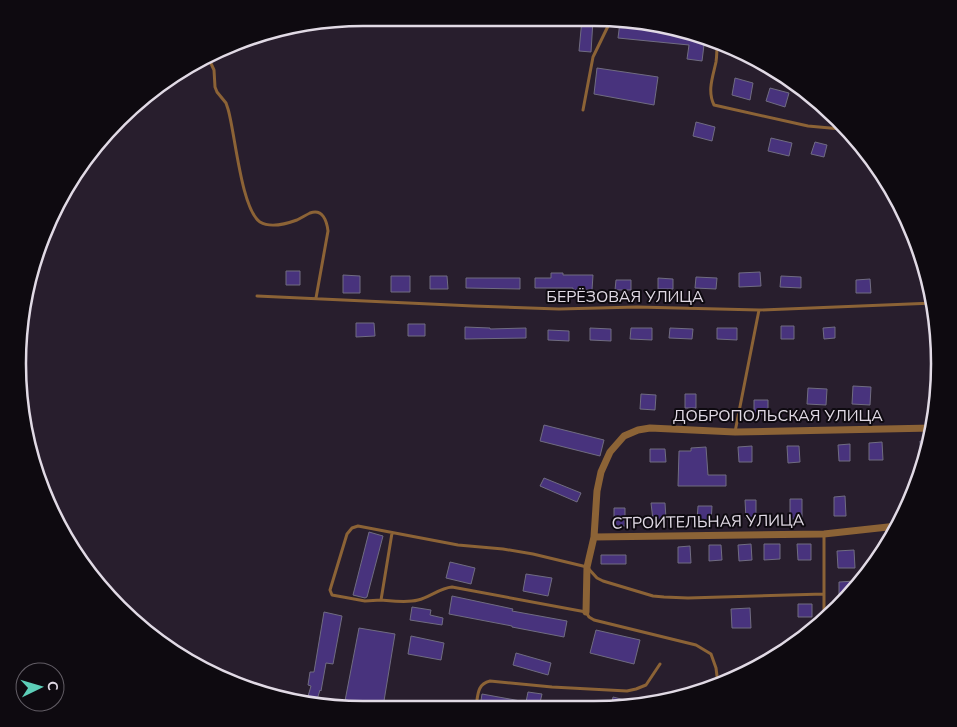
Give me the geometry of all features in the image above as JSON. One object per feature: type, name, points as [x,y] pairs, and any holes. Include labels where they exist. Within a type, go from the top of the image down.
[{"type":"street","name":"ДОБРОПОЛЬСКАЯ УЛИЦА","points":[[594,537],[597,491],[601,472],[610,452],[624,436],[638,430],[650,428],[735,432],[924,428]]},
{"type":"street","name":"СТРОИТЕЛЬНАЯ УЛИЦА","points":[[594,537],[824,534],[889,527]]},
{"type":"street","points":[[586,612],[587,567],[594,537]]},
{"type":"lane","points":[[583,110],[593,57],[608,27]]},
{"type":"lane","points":[[717,50],[710,90],[714,105],[808,126],[835,128]]},
{"type":"lane","points":[[211,63],[214,70],[215,87],[228,109],[246,195],[256,218],[261,223],[271,225],[296,220],[313,212],[319,213],[324,217],[328,232],[316,298]]},
{"type":"lane","name":"БЕРЁЗОВАЯ УЛИЦА","points":[[257,296],[559,309],[638,307],[759,310],[925,303]]},
{"type":"lane","points":[[735,432],[759,310]]},
{"type":"lane","points":[[717,677],[711,654],[696,645],[594,620],[586,612],[452,587],[415,601],[365,601],[334,596],[330,590],[347,534],[352,528],[358,526],[458,545],[533,554],[587,567],[597,578],[603,581],[654,596],[688,598],[824,594]]},
{"type":"lane","points":[[381,600],[392,533]]},
{"type":"lane","name":"СТРОИТЕЛЬНАЯ УЛИЦА","points":[[824,534],[824,610]]},
{"type":"lane","points":[[477,701],[479,687],[484,682],[490,681],[627,691],[646,686],[660,664]]},
{"type":"building","points":[[581,26],[593,26],[591,52],[579,51]]},
{"type":"building","points":[[619,27],[638,29],[681,38],[704,45],[702,61],[687,59],[689,45],[618,38]]},
{"type":"building","points":[[597,68],[658,77],[654,105],[594,94]]},
{"type":"building","points":[[735,78],[753,83],[750,100],[732,95]]},
{"type":"building","points":[[770,88],[789,93],[785,107],[766,101]]},
{"type":"building","points":[[696,122],[715,127],[712,141],[693,136]]},
{"type":"building","points":[[771,138],[792,143],[789,156],[768,151]]},
{"type":"building","points":[[815,142],[827,145],[824,157],[811,154]]},
{"type":"building","points":[[286,271],[300,271],[300,285],[286,285]]},
{"type":"building","points":[[760,272],[761,286],[739,287],[739,273]]},
{"type":"building","points":[[551,273],[593,275],[592,290],[535,288],[535,278],[551,278]]},
{"type":"building","points":[[343,275],[360,276],[360,293],[343,293]]},
{"type":"building","points":[[391,276],[410,276],[410,292],[391,292]]},
{"type":"building","points":[[430,276],[447,276],[448,289],[430,289]]},
{"type":"building","points":[[781,276],[801,277],[801,288],[780,287]]},
{"type":"building","points":[[696,277],[717,278],[716,289],[695,288]]},
{"type":"building","points":[[466,278],[520,278],[520,289],[466,288]]},
{"type":"building","points":[[658,278],[673,279],[673,289],[658,289]]},
{"type":"building","points":[[870,279],[871,293],[856,293],[856,280]]},
{"type":"building","points":[[616,280],[631,280],[631,290],[615,290]]},
{"type":"building","points":[[356,323],[374,323],[375,336],[356,337]]},
{"type":"building","points":[[408,324],[425,324],[425,336],[408,336]]},
{"type":"building","points":[[781,326],[794,326],[794,339],[781,339]]},
{"type":"building","points":[[465,327],[490,329],[526,328],[526,338],[465,339]]},
{"type":"building","points":[[835,327],[835,338],[824,339],[823,328]]},
{"type":"building","points":[[590,328],[611,329],[611,341],[590,340]]},
{"type":"building","points":[[631,328],[652,328],[652,340],[630,339]]},
{"type":"building","points":[[670,328],[693,329],[692,339],[669,338]]},
{"type":"building","points":[[717,328],[737,328],[737,340],[717,339]]},
{"type":"building","points":[[548,330],[569,331],[569,341],[548,340]]},
{"type":"building","points":[[853,386],[871,387],[870,405],[852,404]]},
{"type":"building","points":[[808,388],[827,389],[826,405],[807,404]]},
{"type":"building","points":[[641,394],[656,395],[655,410],[640,409]]},
{"type":"building","points":[[685,394],[696,394],[696,408],[685,408]]},
{"type":"building","points":[[754,400],[768,400],[768,414],[754,415]]},
{"type":"building","points":[[544,425],[604,440],[600,456],[540,441]]},
{"type":"building","points":[[882,442],[883,460],[869,460],[869,443]]},
{"type":"building","points":[[850,444],[850,461],[839,461],[838,445]]},
{"type":"building","points":[[752,446],[752,462],[739,462],[738,447]]},
{"type":"building","points":[[787,446],[799,446],[800,462],[788,463]]},
{"type":"building","points":[[706,447],[708,475],[726,475],[726,486],[678,486],[679,451],[691,451],[691,448]]},
{"type":"building","points":[[650,449],[665,449],[666,462],[650,462]]},
{"type":"building","points":[[544,478],[581,493],[577,502],[540,486]]},
{"type":"building","points":[[845,496],[846,516],[834,516],[834,497]]},
{"type":"building","points":[[790,499],[802,499],[802,519],[790,519]]},
{"type":"building","points":[[745,500],[756,500],[756,518],[746,519]]},
{"type":"building","points":[[651,503],[665,503],[666,519],[653,520]]},
{"type":"building","points":[[698,506],[712,506],[711,523],[697,522]]},
{"type":"building","points":[[614,508],[625,508],[625,526],[614,526]]},
{"type":"building","points":[[369,532],[383,536],[367,597],[365,598],[353,595]]},
{"type":"building","points":[[751,544],[752,560],[739,561],[738,545]]},
{"type":"building","points":[[764,544],[780,544],[780,559],[764,560]]},
{"type":"building","points":[[797,544],[811,544],[811,560],[798,560]]},
{"type":"building","points":[[709,545],[721,545],[722,560],[709,561]]},
{"type":"building","points":[[690,546],[691,563],[678,563],[678,547]]},
{"type":"building","points":[[854,550],[855,568],[838,568],[837,551]]},
{"type":"building","points":[[601,555],[626,555],[626,564],[601,564]]},
{"type":"building","points":[[450,562],[475,568],[471,584],[446,578]]},
{"type":"building","points":[[526,574],[552,578],[548,596],[523,591]]},
{"type":"building","points":[[851,581],[839,595],[839,582]]},
{"type":"building","points":[[452,596],[513,609],[512,611],[567,621],[564,637],[449,614]]},
{"type":"building","points":[[798,604],[812,604],[812,617],[798,617]]},
{"type":"building","points":[[412,607],[431,610],[430,615],[443,618],[442,625],[410,620]]},
{"type":"building","points":[[750,608],[751,628],[732,628],[731,609]]},
{"type":"building","points":[[324,612],[342,616],[333,664],[326,663],[321,691],[318,698],[308,696],[311,686],[308,685],[310,672],[314,672]]},
{"type":"building","points":[[359,628],[395,634],[384,701],[345,700]]},
{"type":"building","points":[[596,630],[640,640],[634,664],[590,653]]},
{"type":"building","points":[[411,636],[444,643],[441,660],[408,654]]},
{"type":"building","points":[[516,653],[551,663],[548,675],[513,665]]},
{"type":"building","points":[[528,692],[542,694],[540,701],[526,701]]},
{"type":"building","points":[[482,694],[520,701],[481,701]]},
{"type":"building","points":[[613,697],[623,699],[616,700],[612,700]]}]
